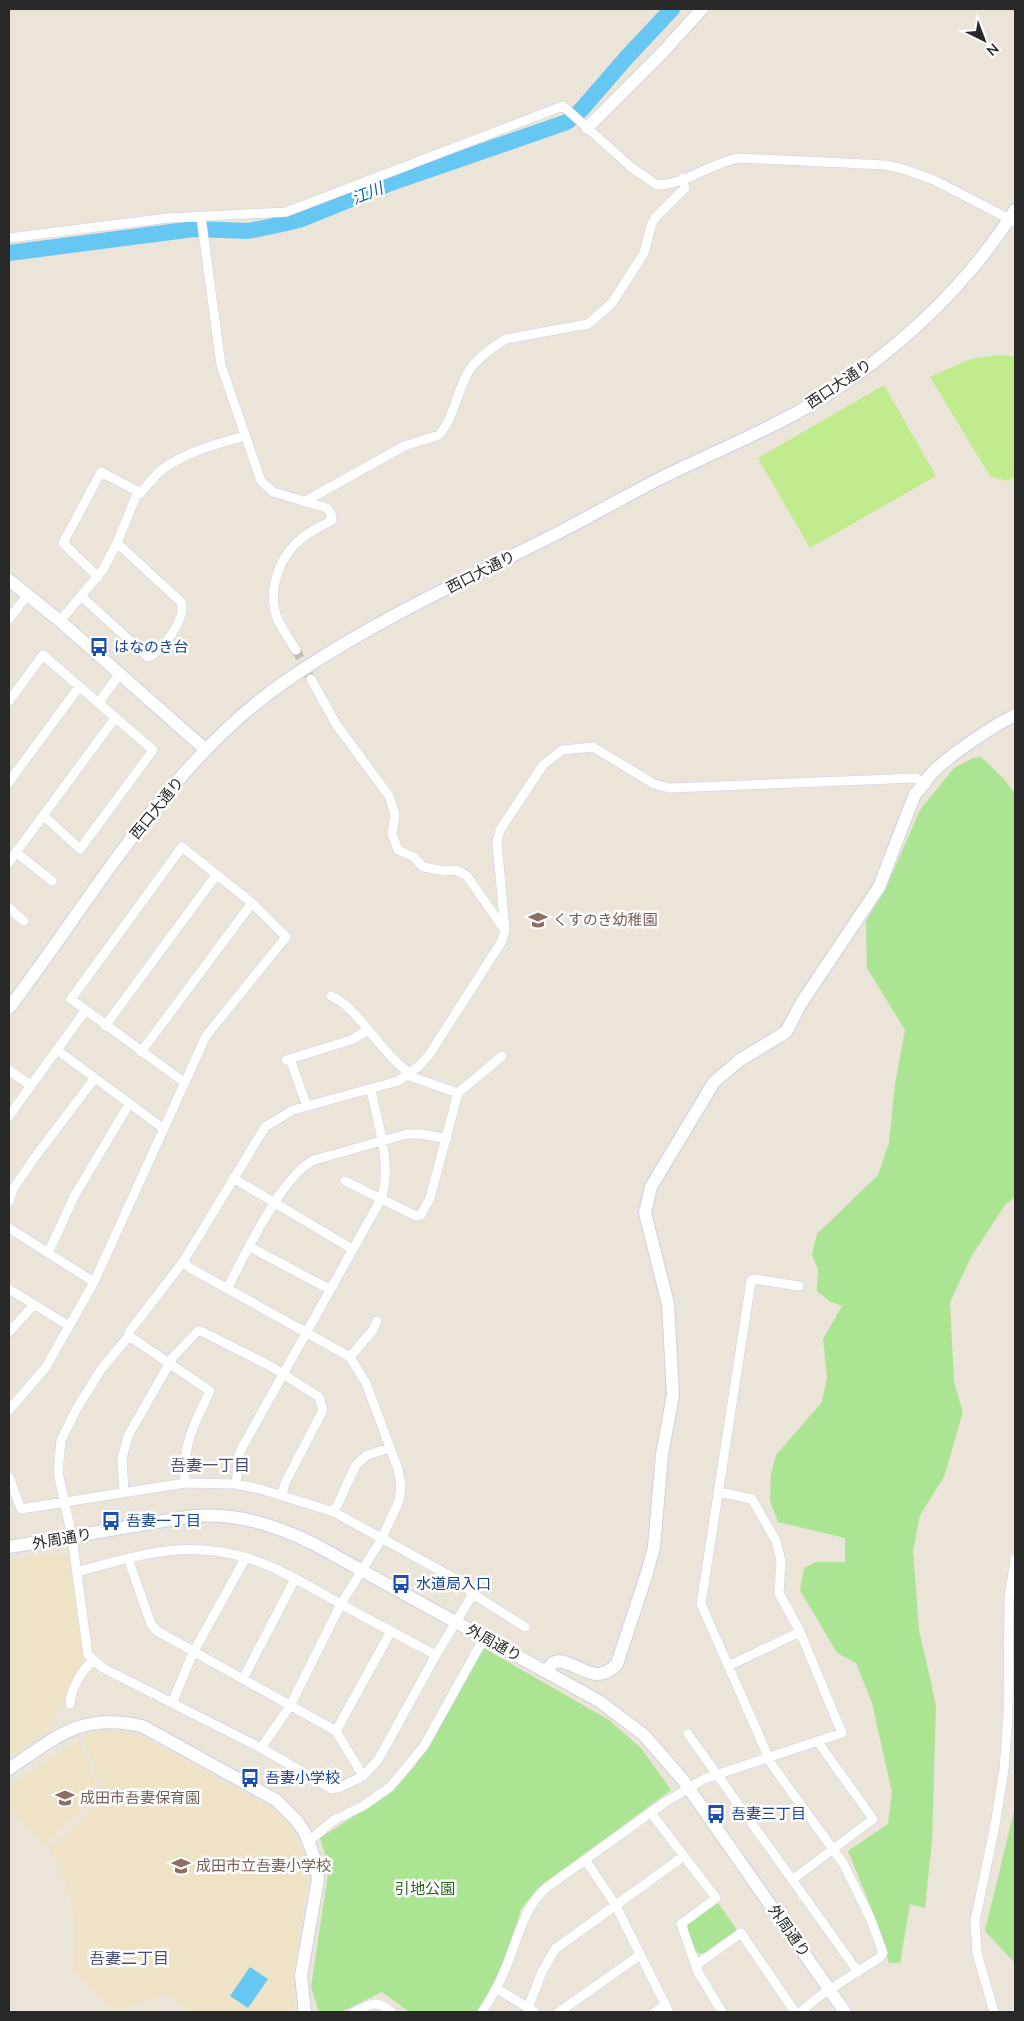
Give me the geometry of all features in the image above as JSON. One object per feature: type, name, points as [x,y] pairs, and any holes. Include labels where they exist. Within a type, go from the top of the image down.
[{"type":"street","points":[[585,126],[663,52],[702,9]]},
{"type":"street","points":[[9,238],[168,218],[286,212],[563,106],[568,108],[585,126],[632,168],[657,185],[683,178],[723,161],[740,158],[885,165],[921,174],[1013,217]]},
{"type":"street","points":[[304,502],[404,446],[438,435],[452,411],[472,366],[496,344],[506,339],[588,324],[612,302],[644,253],[655,218],[685,188],[683,178]]},
{"type":"street","points":[[201,217],[222,365],[262,481],[273,492],[327,508],[331,514],[332,520],[301,538],[286,557],[275,581],[274,596],[277,618],[296,650]]},
{"type":"street","name":"西口大通り","points":[[9,1008],[147,818],[206,750],[265,696],[334,648],[660,478],[780,421],[850,380],[900,340],[940,303],[1013,217]]},
{"type":"street","points":[[60,621],[98,577],[117,543],[136,496],[141,494],[152,478],[178,459],[201,449],[245,436]]},
{"type":"street","points":[[98,577],[62,543],[101,472],[141,494]]},
{"type":"street","points":[[82,597],[148,657],[178,626],[183,608],[181,602],[117,543]]},
{"type":"street","points":[[9,580],[60,621],[206,750]]},
{"type":"street","points":[[9,619],[28,594]]},
{"type":"street","points":[[9,701],[43,655],[154,750],[80,848],[44,816]]},
{"type":"street","points":[[98,702],[119,674]]},
{"type":"street","points":[[311,678],[336,724],[389,796],[395,814],[392,834],[398,850],[414,857],[423,867],[444,871],[456,870],[468,876],[505,930]]},
{"type":"street","points":[[9,782],[80,687]]},
{"type":"street","points":[[546,1671],[553,1663],[559,1661],[598,1675],[611,1670],[617,1664],[648,1573],[654,1546],[662,1454],[673,1395],[667,1298],[645,1220],[646,1202],[652,1186],[714,1082],[740,1060],[786,1032],[802,1002],[879,887],[915,794],[925,785],[930,774],[966,747],[1015,715]]},
{"type":"street","points":[[9,862],[115,718]]},
{"type":"street","points":[[473,1594],[436,1655],[403,1719],[378,1760],[363,1776],[341,1787],[332,1789],[261,1748],[103,1668],[88,1655],[72,1537],[66,1501],[58,1472],[61,1440],[90,1386],[183,1262],[264,1127],[282,1115],[307,1106],[398,1081],[410,1073],[429,1055],[502,941],[505,930],[498,842],[500,830],[543,766],[562,750],[594,747],[654,784],[669,788],[916,778],[925,785]]},
{"type":"street","points":[[9,1410],[46,1367],[94,1282],[185,1083],[206,1036],[286,937],[252,904],[182,847],[71,999],[72,1002],[185,1083]]},
{"type":"street","points":[[17,853],[52,881]]},
{"type":"street","points":[[105,1026],[217,874]]},
{"type":"street","points":[[141,1052],[252,904]]},
{"type":"street","points":[[9,908],[24,921]]},
{"type":"street","points":[[331,996],[346,1005],[396,1063],[410,1073],[412,1078],[458,1094]]},
{"type":"street","points":[[9,1116],[86,1011]]},
{"type":"street","points":[[307,1106],[288,1060],[351,1040],[367,1031]]},
{"type":"street","points":[[57,1050],[164,1129]]},
{"type":"street","points":[[345,1181],[416,1216],[421,1215],[430,1198],[458,1094],[502,1056]]},
{"type":"street","points":[[9,1070],[31,1086]]},
{"type":"street","points":[[9,1201],[13,1190],[34,1157],[95,1078]]},
{"type":"street","points":[[236,1484],[239,1454],[242,1446],[381,1198],[386,1174],[371,1089]]},
{"type":"street","points":[[48,1253],[75,1195],[129,1104]]},
{"type":"street","points":[[228,1288],[274,1203],[291,1178],[309,1163],[381,1141],[415,1133],[447,1139]]},
{"type":"street","points":[[233,1178],[352,1249]]},
{"type":"street","points":[[9,1228],[94,1282]]},
{"type":"street","points":[[250,1247],[329,1289]]},
{"type":"street","points":[[183,1262],[190,1268],[350,1357],[366,1383],[398,1469],[401,1493],[382,1538],[341,1604],[290,1706],[261,1748]]},
{"type":"street","points":[[799,1286],[754,1279],[751,1281],[701,1604],[768,1757],[779,1777],[843,1863],[871,1920],[882,1953],[879,1958],[800,2012]]},
{"type":"street","points":[[9,1289],[70,1326]]},
{"type":"street","points":[[9,1332],[34,1305]]},
{"type":"street","points":[[350,1357],[373,1330],[377,1321]]},
{"type":"street","points":[[124,1492],[122,1470],[124,1446],[173,1356],[194,1334],[203,1332],[315,1392],[323,1406],[282,1494]]},
{"type":"street","points":[[129,1336],[169,1365],[210,1391],[188,1438],[184,1462],[185,1483]]},
{"type":"street","points":[[334,1512],[356,1465],[367,1455],[390,1448]]},
{"type":"street","points":[[9,1477],[21,1510],[66,1501],[185,1483],[236,1484],[282,1494],[334,1512],[382,1538],[461,1582],[473,1594],[525,1627]]},
{"type":"street","points":[[482,2012],[496,1988],[534,1902],[547,1888],[651,1813],[704,1778],[842,1734],[842,1728],[800,1632],[779,1593],[781,1561],[776,1541],[752,1499],[718,1492]]},
{"type":"street","name":"外周通り","points":[[9,1547],[193,1516],[224,1515],[251,1520],[287,1531],[546,1671],[599,1701],[630,1724],[657,1749],[688,1789],[845,2012]]},
{"type":"street","points":[[77,1572],[128,1558],[177,1550],[202,1550],[246,1556],[279,1568],[295,1579],[436,1655]]},
{"type":"street","points":[[172,1703],[193,1653],[246,1556]]},
{"type":"street","points":[[128,1558],[151,1624],[157,1631],[193,1653],[336,1731],[363,1776]]},
{"type":"street","points":[[994,2012],[977,1953],[975,1921],[995,1825],[1004,1769],[1008,1715],[1010,1599],[1015,1559]]},
{"type":"street","points":[[243,1679],[295,1579]]},
{"type":"street","points":[[336,1731],[391,1631]]},
{"type":"street","points":[[728,1666],[800,1632]]},
{"type":"street","points":[[308,1841],[334,1820],[363,1806],[390,1787],[424,1746],[484,1638]]},
{"type":"street","points":[[70,1704],[70,1698],[83,1674],[93,1661]]},
{"type":"street","points":[[9,1769],[69,1730],[89,1722],[123,1722],[142,1726],[276,1800],[297,1821],[308,1841],[318,1879],[301,1976],[305,2012]]},
{"type":"street","points":[[688,1734],[858,1972]]},
{"type":"street","points":[[792,1880],[870,1823],[873,1816],[818,1742]]},
{"type":"street","points":[[651,1813],[716,1898],[681,1924],[696,1965],[722,2012]]},
{"type":"street","points":[[496,1988],[532,2010],[542,1972],[556,1949],[615,1904],[684,1856]]},
{"type":"street","points":[[586,1861],[615,1904],[666,2009],[655,2012]]},
{"type":"street","points":[[696,1965],[741,1933],[795,2012]]},
{"type":"street","points":[[559,2012],[640,1955]]},
{"type":"street","points":[[354,2012],[374,2003],[383,2005],[392,2012]]},
{"type":"shaded area","points":[[59,1553],[71,1559],[87,1655],[45,1733],[9,1757],[9,1560]]},
{"type":"shaded area","name":"成田市立吾妻小学校","points":[[103,1730],[123,1731],[146,1739],[272,1808],[292,1827],[304,1854],[308,1878],[292,1982],[295,2012],[190,2012],[166,1994],[115,2012],[73,1970],[75,1921],[67,1886],[49,1849],[96,1805],[100,1797],[101,1785],[83,1737]]},
{"type":"shaded area","points":[[78,1741],[95,1782],[96,1791],[92,1801],[44,1844],[9,1806],[9,1790],[12,1785]]},
{"type":"green space","points":[[998,355],[1015,356],[1015,477],[1007,481],[990,476],[930,377],[971,359]]},
{"type":"green space","points":[[884,385],[936,476],[810,548],[758,458]]},
{"type":"green space","points":[[981,757],[1015,793],[1015,1197],[1005,1205],[971,1257],[950,1302],[954,1382],[963,1412],[944,1477],[920,1515],[913,1551],[919,1630],[936,1705],[932,1840],[925,1908],[910,1904],[900,1963],[889,1963],[871,1907],[848,1851],[888,1824],[892,1792],[872,1703],[856,1663],[837,1653],[800,1590],[804,1568],[816,1562],[845,1562],[845,1538],[778,1522],[770,1501],[771,1474],[776,1455],[822,1402],[827,1377],[823,1339],[842,1306],[831,1302],[817,1291],[818,1269],[812,1255],[817,1234],[878,1175],[889,1143],[895,1084],[905,1030],[867,968],[866,921],[885,890],[920,810],[954,768],[973,758]]},
{"type":"green space","name":"引地公園","points":[[482,1647],[609,1720],[641,1748],[671,1790],[537,1889],[521,1909],[504,1968],[479,2012],[409,2012],[382,1992],[341,2012],[319,2012],[311,1987],[329,1867],[320,1838],[393,1791],[415,1766]]},
{"type":"green space","points":[[1015,1807],[1015,1963],[985,1931]]},
{"type":"green space","points":[[718,1903],[737,1930],[706,1953],[700,1954],[695,1949],[691,1940],[688,1924]]},
{"type":"water","points":[[250,1967],[268,1979],[248,2008],[230,1996]]},
{"type":"waterway","name":"江川","points":[[9,253],[194,229],[248,231],[299,220],[388,184],[567,122],[581,110],[672,9]]},
{"type":"tunnel","points":[[296,650],[311,679]]},
{"type":"place","name":"はなのき台","points":[[99,647]]},
{"type":"place","name":"くすのき幼稚園","points":[[538,920]]},
{"type":"place","name":"吾妻一丁目","points":[[111,1521]]},
{"type":"place","name":"水道局入口","points":[[401,1584]]},
{"type":"place","name":"吾妻小学校","points":[[250,1778]]},
{"type":"place","name":"成田市吾妻保育園","points":[[65,1798]]},
{"type":"place","name":"吾妻三丁目","points":[[716,1814]]},
{"type":"place","name":"成田市立吾妻小学校","points":[[181,1866]]},
{"type":"district","name":"吾妻一丁目","points":[[210,1465]]},
{"type":"district","name":"吾妻二丁目","points":[[129,1958]]}]
